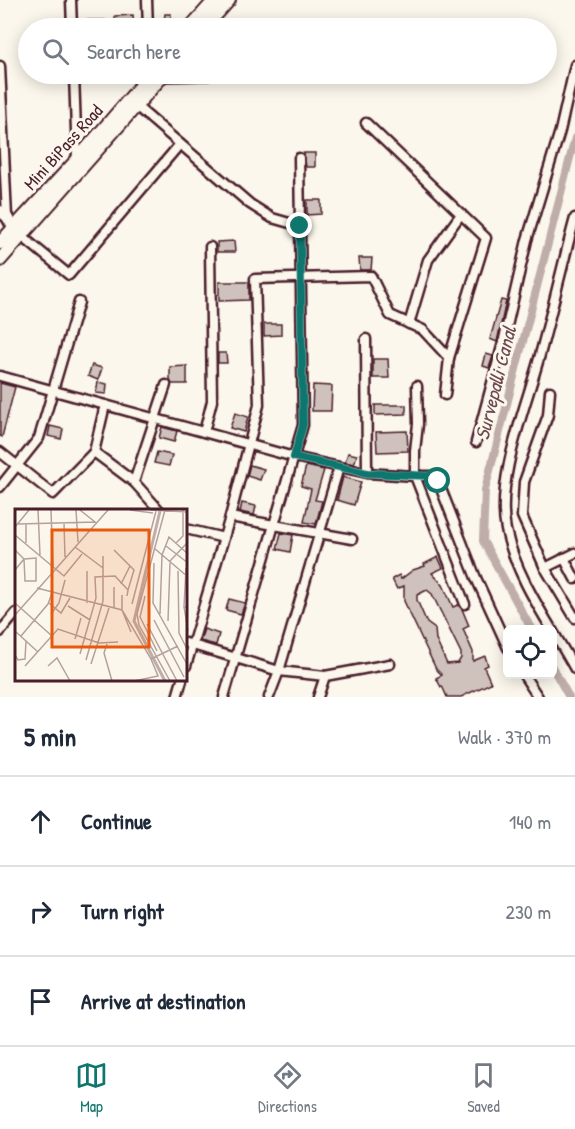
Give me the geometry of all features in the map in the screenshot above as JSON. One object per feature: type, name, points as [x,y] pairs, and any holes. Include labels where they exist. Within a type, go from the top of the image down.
[{"type":"main road","points":[[199,18],[215,0]]},
{"type":"main road","points":[[213,18],[229,0]]},
{"type":"main road","name":"Mini BiPass Road","points":[[0,243],[18,232],[142,84]]},
{"type":"main road","points":[[0,260],[18,232],[155,84]]},
{"type":"street","points":[[71,0],[72,18]]},
{"type":"street","points":[[147,0],[148,18]]},
{"type":"street","points":[[476,442],[504,339],[527,240],[560,131],[575,65]]},
{"type":"street","points":[[0,66],[2,216],[69,275],[180,144]]},
{"type":"street","points":[[74,84],[77,160]]},
{"type":"street","points":[[136,106],[250,204],[272,218],[300,226]]},
{"type":"street","points":[[366,123],[486,238],[449,358],[445,395]]},
{"type":"street","points":[[224,697],[303,425],[299,158]]},
{"type":"street","points":[[409,324],[428,260],[461,214]]},
{"type":"street","points":[[575,218],[541,351],[510,459],[504,500],[506,528],[517,568],[575,669]]},
{"type":"street","points":[[204,432],[212,401],[210,247]]},
{"type":"street","points":[[390,664],[324,676],[279,671],[189,644],[224,538],[259,405],[255,279],[371,276],[390,315],[423,330],[449,358]]},
{"type":"street","points":[[0,487],[39,438],[79,302]]},
{"type":"street","points":[[366,339],[367,473]]},
{"type":"street","points":[[0,376],[294,457],[367,473],[431,476],[438,481],[503,639]]},
{"type":"street","points":[[134,482],[166,385]]},
{"type":"street","points":[[417,386],[416,476],[465,604]]},
{"type":"street","points":[[550,391],[548,415],[524,482],[522,516],[545,568],[575,618]]},
{"type":"street","points":[[0,452],[53,494],[94,452],[105,405]]},
{"type":"street","points":[[94,452],[134,482],[158,509]]},
{"type":"street","points":[[269,697],[279,671],[339,467]]},
{"type":"street","points":[[230,517],[352,539]]},
{"type":"street","points":[[188,529],[224,538]]},
{"type":"street","points":[[545,568],[575,553]]},
{"type":"street","points":[[564,558],[575,579]]},
{"type":"street","points":[[1,630],[15,614]]},
{"type":"street","points":[[318,697],[324,676]]},
{"type":"street","points":[[526,679],[538,697]]},
{"type":"street","points":[[177,697],[182,682]]},
{"type":"building","points":[[165,14],[171,14],[170,18],[164,18]]},
{"type":"building","points":[[133,15],[133,18],[115,18],[115,16]]},
{"type":"building","points":[[304,153],[315,153],[315,167],[306,167]]},
{"type":"building","points":[[307,200],[321,200],[321,214],[307,215]]},
{"type":"building","points":[[234,241],[235,252],[217,252],[217,242]]},
{"type":"building","points":[[359,258],[372,258],[371,270],[360,270]]},
{"type":"building","points":[[219,282],[249,282],[249,300],[219,301]]},
{"type":"building","points":[[501,300],[506,301],[497,342],[490,339]]},
{"type":"building","points":[[264,324],[281,324],[281,335],[264,336]]},
{"type":"building","points":[[218,353],[226,353],[227,363],[218,363]]},
{"type":"building","points":[[486,354],[493,356],[489,368],[483,366]]},
{"type":"building","points":[[373,359],[388,359],[389,378],[373,378]]},
{"type":"building","points":[[92,365],[102,368],[98,380],[88,376]]},
{"type":"building","points":[[187,366],[187,384],[172,384],[170,367]]},
{"type":"building","points":[[98,382],[107,384],[106,394],[96,393]]},
{"type":"building","points":[[0,383],[15,387],[2,437],[0,436]]},
{"type":"building","points":[[313,385],[332,386],[331,411],[312,411]]},
{"type":"building","points":[[375,405],[406,405],[406,414],[375,415]]},
{"type":"building","points":[[235,413],[248,417],[244,432],[230,428]]},
{"type":"building","points":[[50,426],[63,429],[61,439],[48,436]]},
{"type":"building","points":[[162,427],[177,431],[174,442],[159,438]]},
{"type":"building","points":[[407,431],[408,451],[377,452],[376,432]]},
{"type":"building","points":[[157,452],[172,455],[169,466],[154,463]]},
{"type":"building","points":[[348,453],[357,455],[354,464],[345,462]]},
{"type":"building","points":[[250,465],[264,469],[260,480],[247,476]]},
{"type":"building","points":[[306,466],[324,470],[315,500],[322,501],[316,524],[304,522],[311,489],[301,486]]},
{"type":"building","points":[[343,477],[361,482],[354,505],[337,500]]},
{"type":"building","points":[[242,503],[256,506],[254,515],[240,512]]},
{"type":"building","points":[[281,533],[293,535],[290,552],[277,549]]},
{"type":"building","points":[[438,557],[443,568],[432,573],[443,585],[453,607],[458,605],[462,609],[469,626],[463,629],[473,652],[473,661],[485,656],[488,665],[484,667],[491,683],[461,697],[447,697],[441,687],[436,678],[442,675],[436,669],[404,601],[404,586],[397,589],[392,579],[399,575],[401,579],[413,570],[425,566],[424,564]],"holes":[[[427,590],[432,594],[461,653],[458,663],[447,664],[436,640],[435,629],[427,623],[417,600],[417,595]]]},
{"type":"building","points":[[229,599],[245,603],[241,614],[226,610]]},
{"type":"building","points":[[204,629],[219,634],[216,645],[200,641]]},
{"type":"waterway","name":"Survepalli Canal","points":[[529,625],[483,541],[485,490],[575,138]]},
{"type":"waterway","name":"Survepalli Canal","points":[[557,676],[569,697]]},
{"type":"route","points":[[300,226],[303,425],[294,457],[367,473],[431,476],[438,481]]}]
